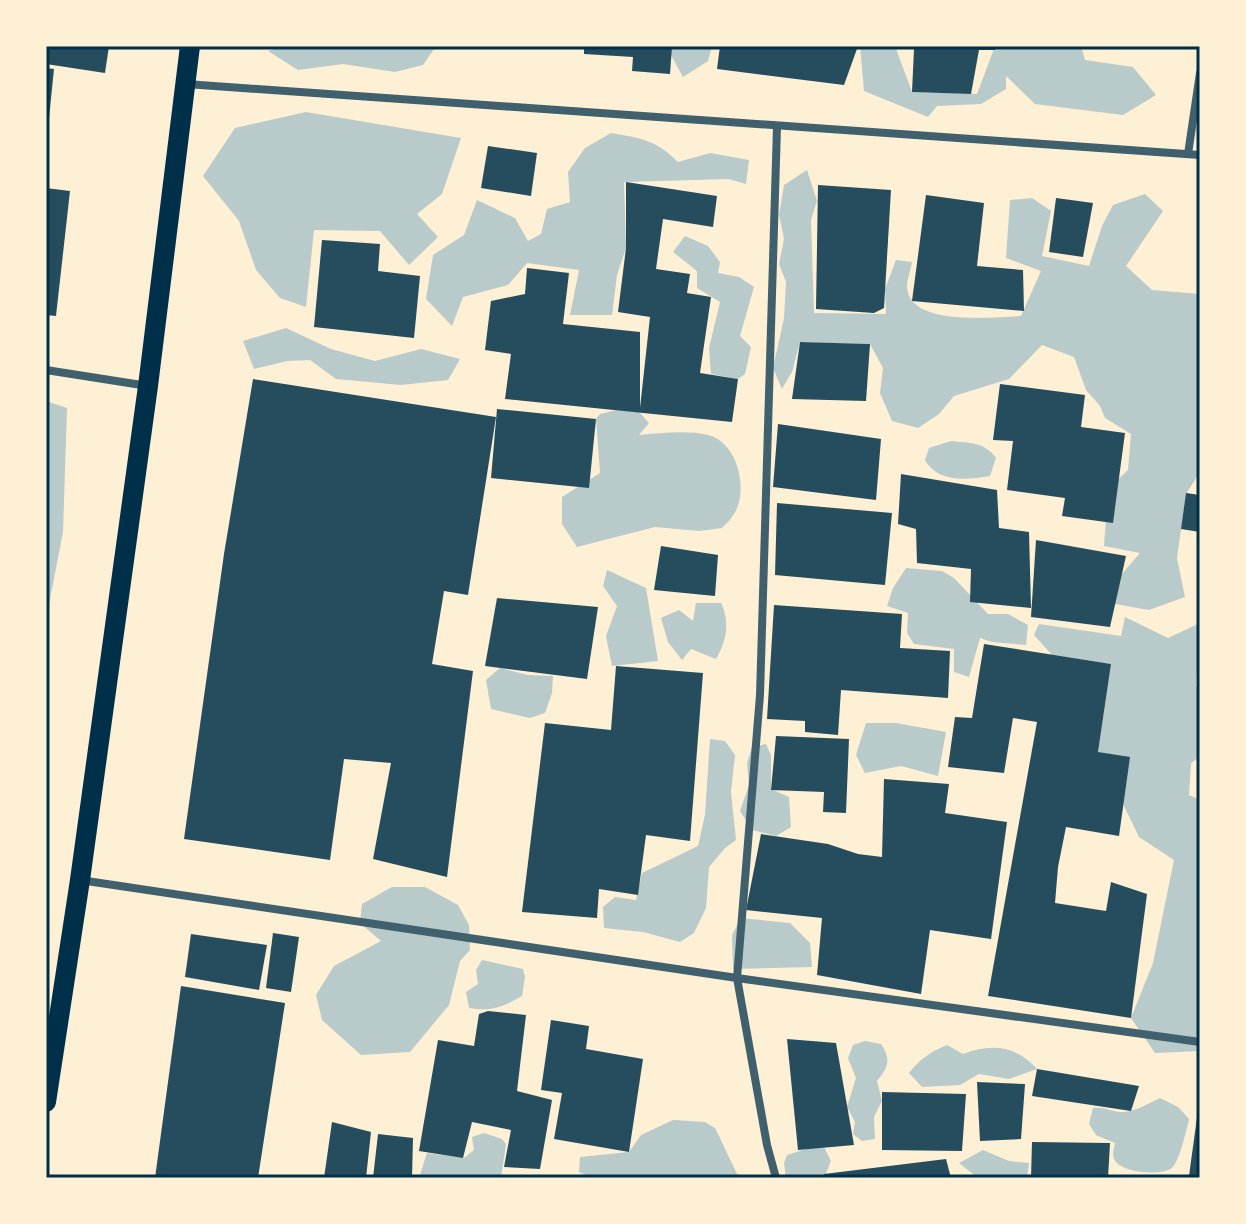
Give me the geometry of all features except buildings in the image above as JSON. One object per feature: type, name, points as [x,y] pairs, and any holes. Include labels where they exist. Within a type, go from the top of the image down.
[{"type":"main road","points":[[46,1102],[52,1013],[80,880],[148,386],[190,46]]},
{"type":"street","points":[[1188,154],[1200,73]]},
{"type":"street","points":[[185,84],[1200,155]]},
{"type":"street","points":[[776,1178],[767,1145],[737,978],[760,695],[777,127]]},
{"type":"street","points":[[46,370],[148,386]]},
{"type":"street","points":[[80,880],[737,978],[1200,1042]]},
{"type":"shaded area","points":[[285,46],[441,46],[434,49],[423,65],[395,72],[343,64],[298,70],[268,51]]},
{"type":"shaded area","points":[[666,46],[712,46],[708,61],[683,77]]},
{"type":"shaded area","points":[[860,46],[895,46],[912,92],[977,94],[995,46],[1081,46],[1085,60],[1133,67],[1156,95],[1123,115],[1035,104],[1006,76],[1006,89],[981,104],[937,106],[928,117],[864,91]]},
{"type":"shaded area","points":[[306,112],[461,138],[442,194],[417,214],[438,237],[409,265],[380,231],[314,230],[306,307],[280,298],[256,270],[239,221],[203,176],[235,128]]},
{"type":"shaded area","points":[[611,133],[648,141],[678,162],[710,153],[749,160],[746,184],[729,179],[624,182],[626,248],[617,275],[612,315],[570,315],[579,270],[527,263],[508,285],[463,297],[452,326],[426,299],[433,255],[464,235],[477,200],[515,218],[528,241],[541,234],[547,209],[570,202],[568,172],[585,148]]},
{"type":"shaded area","points":[[807,170],[817,201],[811,220],[814,313],[886,314],[885,289],[896,260],[912,262],[907,287],[911,300],[922,309],[955,317],[1021,316],[1041,271],[1006,258],[1010,200],[1032,198],[1051,211],[1042,256],[1089,266],[1102,226],[1113,205],[1145,194],[1163,211],[1126,266],[1152,290],[1200,294],[1200,472],[1186,494],[1177,558],[1185,597],[1149,610],[1115,604],[1121,575],[1140,553],[1104,546],[1108,489],[1128,470],[1131,434],[1105,418],[1100,406],[1086,390],[1074,357],[1042,345],[1009,379],[954,396],[939,414],[918,428],[892,421],[880,393],[883,368],[870,344],[800,342],[792,372],[782,389],[773,368],[784,318],[786,282],[779,264],[784,239],[779,215],[784,185]]},
{"type":"shaded area","points":[[685,236],[708,246],[720,262],[718,273],[739,277],[754,287],[740,336],[751,347],[745,374],[738,379],[711,374],[709,348],[720,302],[697,288],[697,271],[673,252]]},
{"type":"shaded area","points":[[286,328],[331,349],[375,361],[421,349],[460,359],[448,380],[401,385],[336,379],[310,360],[287,361],[254,369],[243,341]]},
{"type":"shaded area","points":[[46,401],[67,408],[63,532],[46,620]]},
{"type":"shaded area","points":[[617,410],[639,412],[649,423],[639,435],[700,433],[718,439],[727,447],[738,468],[740,493],[734,514],[722,528],[699,531],[655,527],[577,547],[562,524],[562,497],[600,473],[596,419],[600,414]]},
{"type":"shaded area","points":[[951,441],[976,444],[992,453],[996,458],[990,476],[954,478],[937,473],[925,460],[929,448]]},
{"type":"shaded area","points":[[906,568],[942,571],[954,578],[988,614],[1008,614],[1028,625],[1026,645],[980,638],[969,677],[954,672],[954,649],[914,644],[907,633],[908,613],[887,606],[893,588]]},
{"type":"shaded area","points":[[607,570],[646,588],[658,661],[612,666],[606,636],[617,606],[603,586]]},
{"type":"shaded area","points":[[696,603],[721,603],[724,610],[726,631],[716,659],[691,649],[682,660],[668,642],[661,618],[679,610],[693,621]]},
{"type":"shaded area","points":[[1125,617],[1168,638],[1200,623],[1196,686],[1200,687],[1200,757],[1191,763],[1189,795],[1200,800],[1200,1051],[1155,1053],[1131,1018],[1153,963],[1174,860],[1139,837],[1098,752],[1111,664],[1052,655],[1034,635],[1039,624],[1121,636]]},
{"type":"shaded area","points":[[500,668],[528,675],[553,676],[552,693],[545,713],[530,718],[491,709],[486,680]]},
{"type":"shaded area","points":[[866,723],[896,723],[946,732],[938,776],[901,766],[865,773],[856,755]]},
{"type":"shaded area","points":[[710,739],[725,741],[735,755],[731,792],[736,840],[709,867],[706,908],[694,933],[680,942],[643,932],[604,928],[603,907],[615,897],[636,900],[642,873],[698,846],[705,815]]},
{"type":"shaded area","points":[[766,744],[771,755],[771,789],[789,797],[791,827],[776,836],[752,830],[740,811],[749,785],[747,763],[752,747]]},
{"type":"shaded area","points":[[392,887],[425,887],[458,905],[469,925],[470,950],[460,961],[449,1005],[410,1052],[361,1055],[322,1020],[316,995],[334,966],[381,941],[360,923],[362,904]]},
{"type":"shaded area","points":[[741,918],[790,923],[810,943],[812,967],[733,969],[732,935]]},
{"type":"shaded area","points":[[482,960],[523,969],[522,996],[497,1008],[469,1008],[466,992],[478,984],[476,970]]},
{"type":"shaded area","points":[[865,1041],[881,1044],[887,1063],[877,1081],[882,1101],[874,1117],[875,1139],[862,1141],[853,1134],[855,1122],[847,1107],[856,1078],[848,1058],[853,1045]]},
{"type":"shaded area","points":[[947,1045],[963,1054],[984,1048],[1012,1051],[1037,1069],[1009,1079],[979,1074],[960,1085],[922,1087],[909,1073],[926,1056]]},
{"type":"shaded area","points":[[1160,1098],[1178,1107],[1189,1119],[1175,1165],[1151,1173],[1120,1166],[1113,1153],[1115,1143],[1096,1135],[1089,1124],[1093,1108],[1129,1111]]},
{"type":"shaded area","points":[[673,1120],[705,1122],[715,1128],[739,1178],[592,1178],[579,1172],[580,1157],[629,1152],[641,1135]]},
{"type":"shaded area","points":[[484,1133],[502,1139],[506,1144],[501,1178],[419,1178],[427,1153],[464,1158],[474,1150],[472,1137]]},
{"type":"shaded area","points":[[824,1147],[831,1161],[824,1178],[786,1178],[784,1163],[787,1155]]},
{"type":"shaded area","points":[[983,1150],[1009,1161],[1029,1163],[1027,1178],[978,1178],[959,1163]]}]
